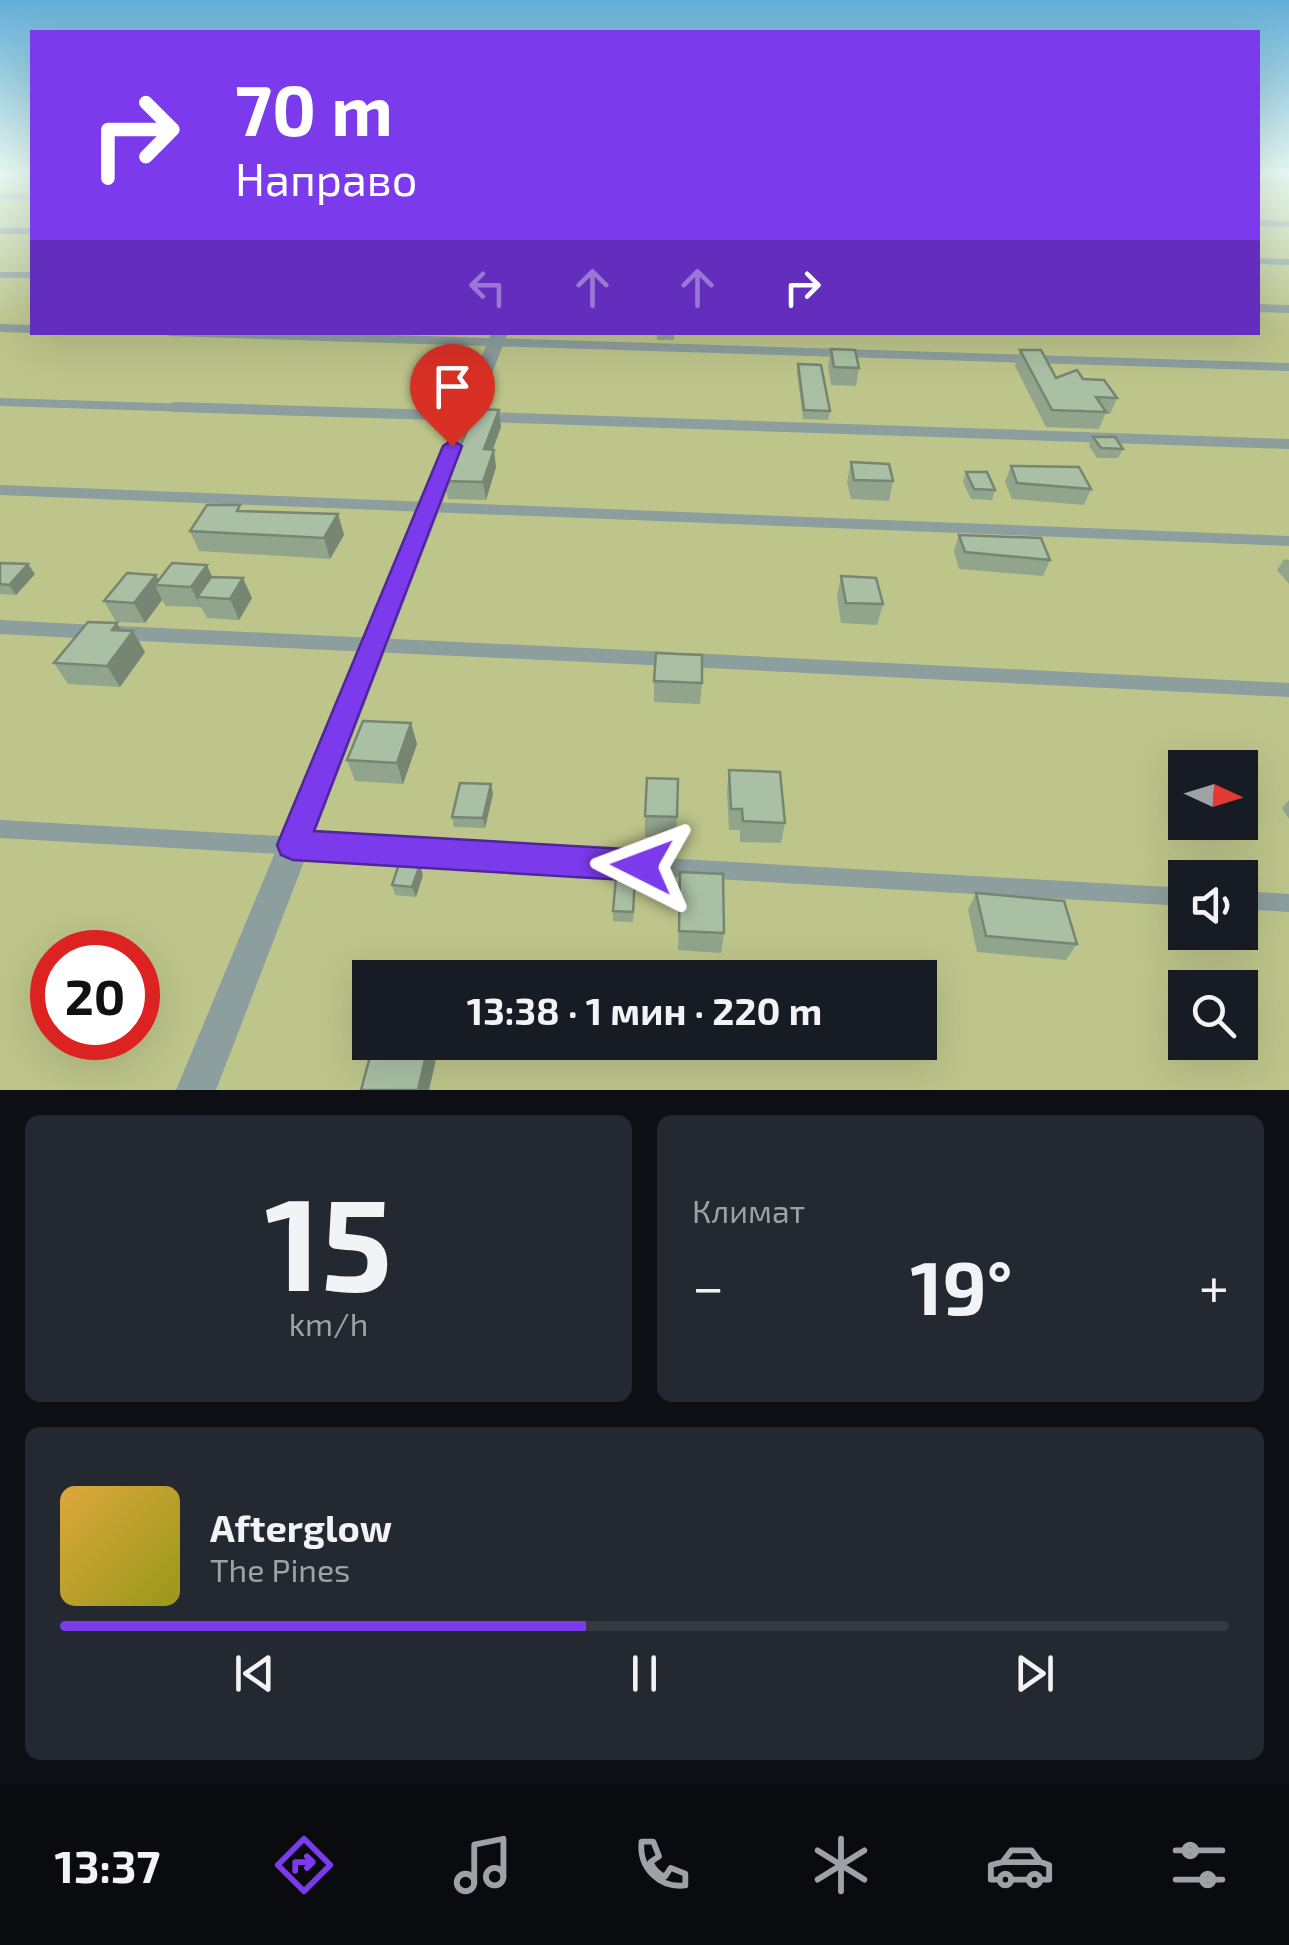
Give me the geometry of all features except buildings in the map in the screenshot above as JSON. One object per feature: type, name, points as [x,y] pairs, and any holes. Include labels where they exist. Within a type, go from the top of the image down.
[{"type":"street","points":[[196,1090],[498,337]]},
{"type":"lane","points":[[0,230],[30,231]]},
{"type":"lane","points":[[1260,261],[1289,262]]},
{"type":"lane","points":[[0,274],[30,275]]},
{"type":"lane","points":[[1260,308],[1289,309]]},
{"type":"lane","points":[[0,328],[30,329]]},
{"type":"lane","points":[[367,335],[1289,367]]},
{"type":"lane","points":[[0,402],[1289,444]]},
{"type":"lane","points":[[0,490],[1289,541]]},
{"type":"lane","points":[[0,628],[1289,690]]},
{"type":"lane","points":[[0,829],[1168,896]]},
{"type":"lane","points":[[1258,901],[1289,903]]},
{"type":"green space","points":[[0,226],[30,226],[30,335],[1260,335],[1260,226],[1289,226],[1289,1090],[0,1090]]},
{"type":"route","points":[[452,446],[293,845],[642,866]]}]
